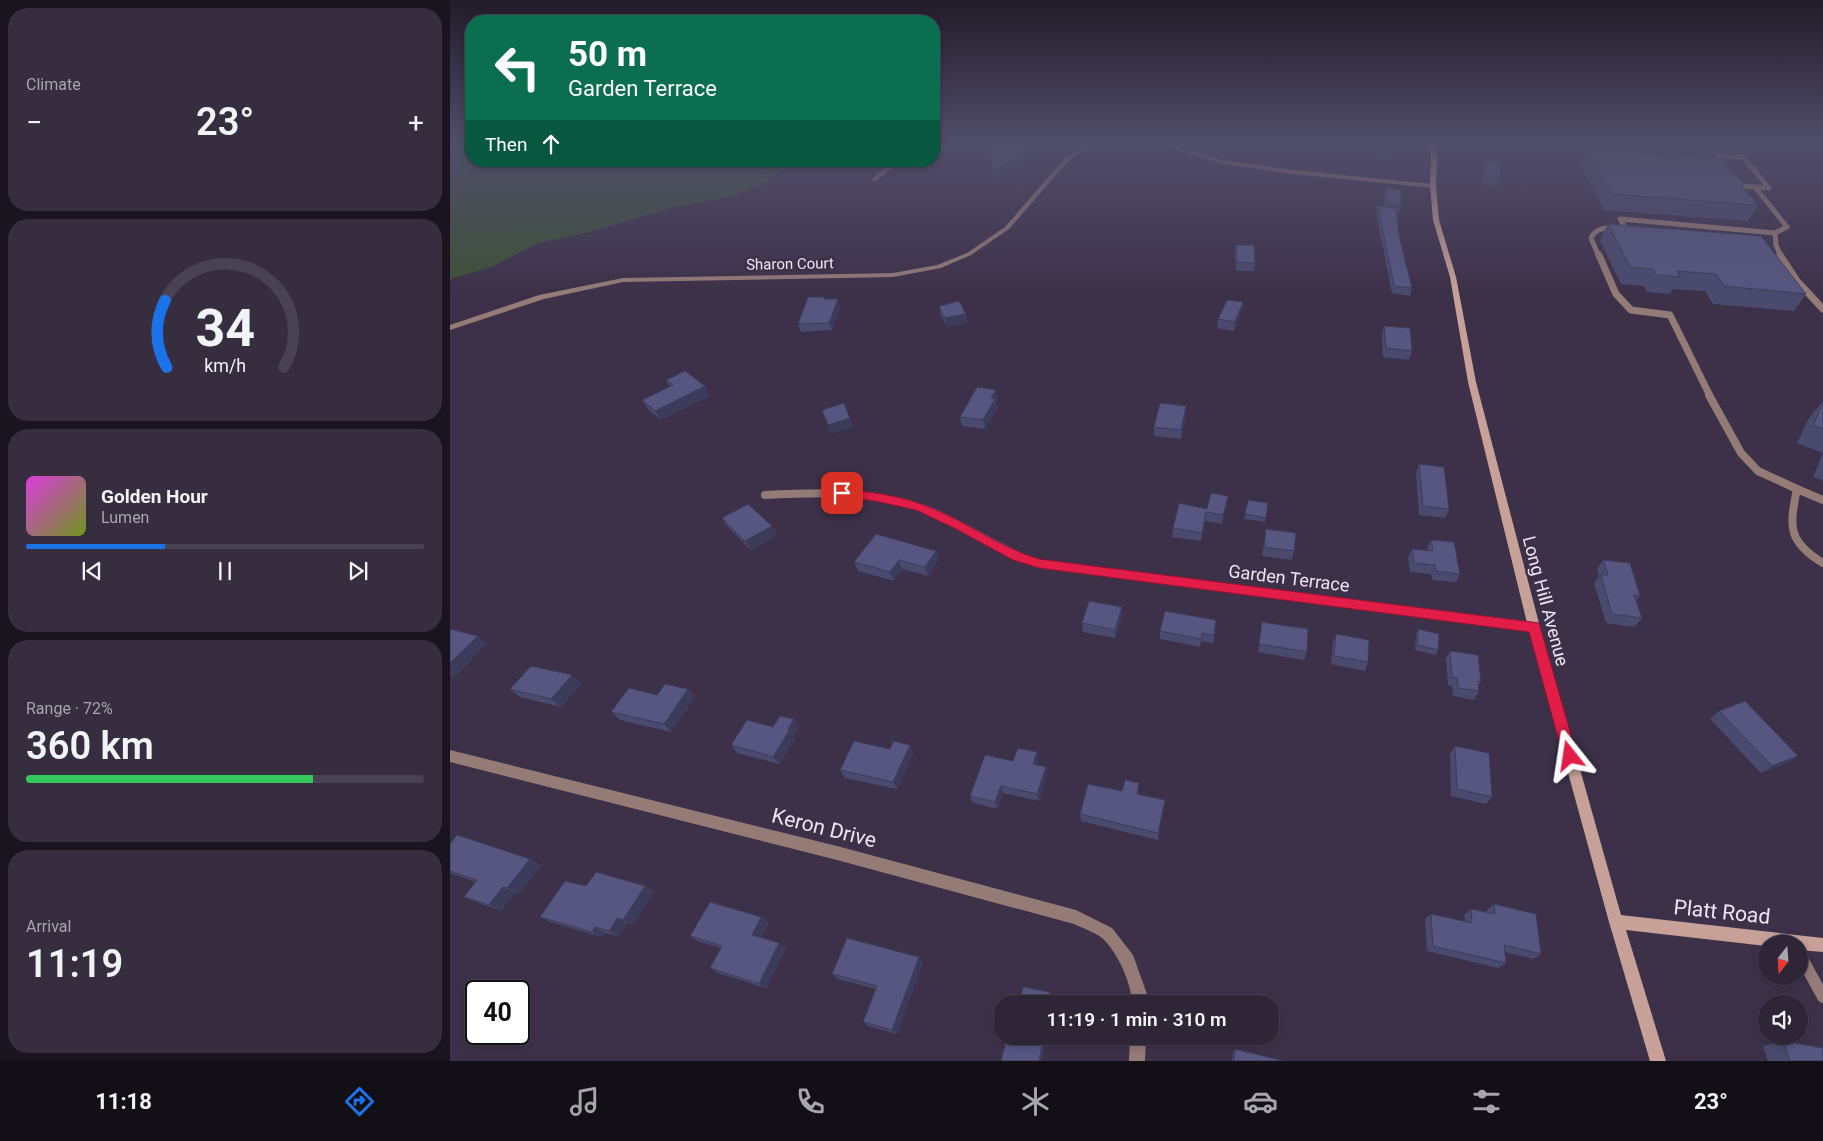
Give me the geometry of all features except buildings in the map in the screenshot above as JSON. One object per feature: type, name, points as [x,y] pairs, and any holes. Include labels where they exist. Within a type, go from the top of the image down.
[{"type":"street","name":"Sharon Court","points":[[450,328],[542,297],[623,280],[847,277],[893,275],[939,267],[969,254],[1007,228],[1037,194]]},
{"type":"street","name":"Long Hill Avenue","points":[[1434,194],[1436,220],[1453,277],[1472,382],[1534,627],[1616,922],[1658,1061]]},
{"type":"street","name":"Garden Terrace","points":[[1039,564],[1534,627]]},
{"type":"street","name":"Keron Drive","points":[[450,756],[837,853],[1076,917],[1107,933],[1128,960],[1139,995]]},
{"type":"street","name":"Platt Road","points":[[1616,922],[1758,941]]},
{"type":"street","name":"Platt Road","points":[[1808,946],[1823,945]]},
{"type":"street","points":[[1137,1061],[1138,1045]]},
{"type":"lane","points":[[1760,194],[1787,228],[1775,233],[1758,230],[1620,220],[1625,228],[1600,228],[1594,232],[1592,238],[1616,294],[1631,310],[1670,315],[1705,388],[1746,460],[1765,476],[1823,500]]},
{"type":"lane","points":[[1775,233],[1777,249],[1782,257],[1814,301],[1823,309]]},
{"type":"lane","points":[[1796,489],[1790,521],[1796,542],[1809,556],[1823,564]]},
{"type":"lane","points":[[766,495],[832,492],[901,502],[932,512],[1017,557],[1039,564]]},
{"type":"lane","points":[[1808,970],[1823,997]]},
{"type":"green space","points":[[450,194],[740,194],[670,208],[590,232],[538,243],[492,267],[450,279]]},
{"type":"route","points":[[842,493],[901,502],[932,512],[1017,557],[1039,564],[1534,627],[1570,756]]}]
